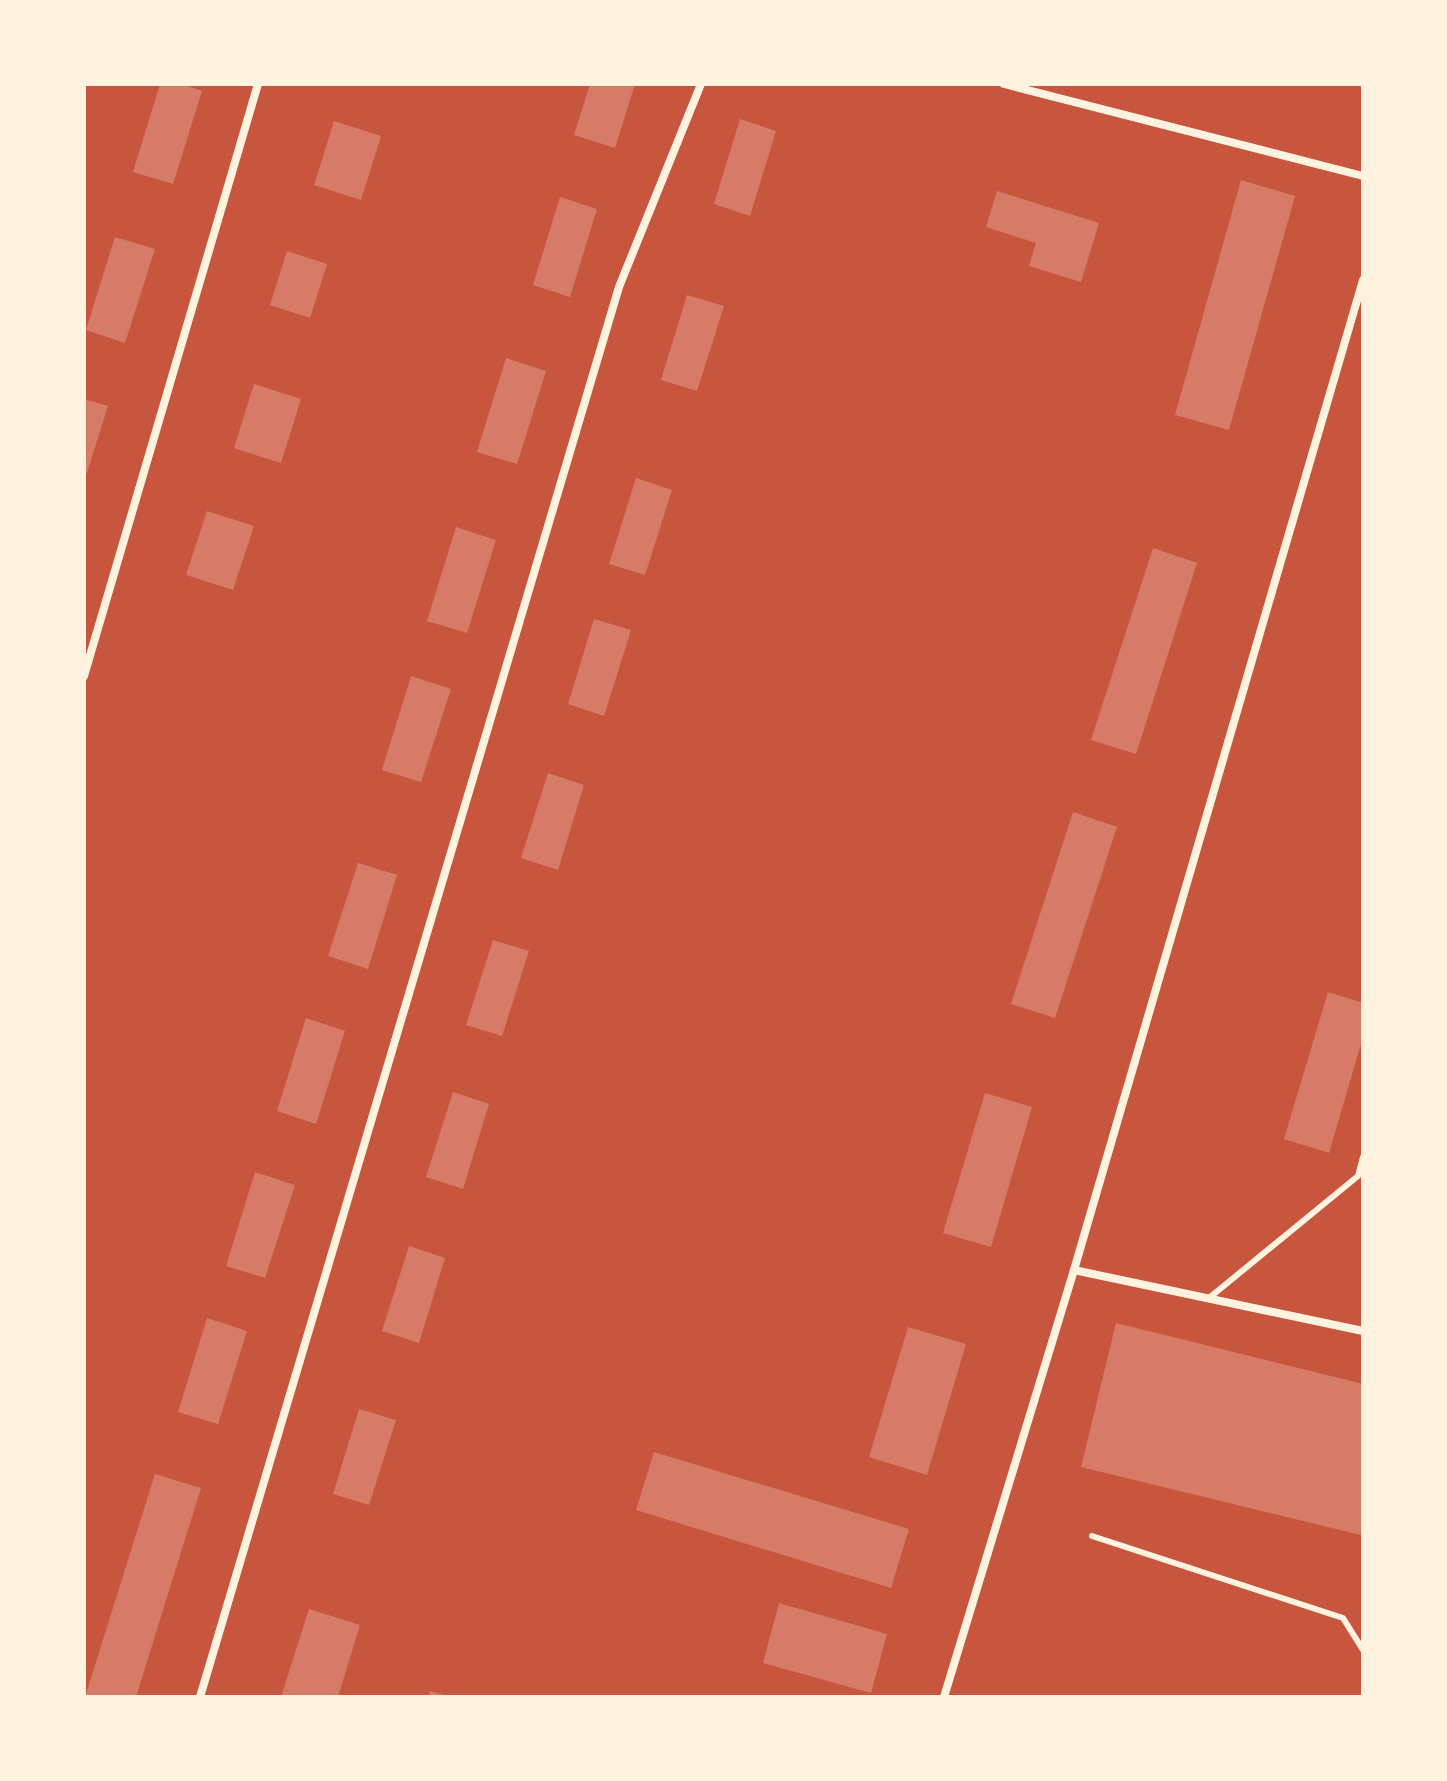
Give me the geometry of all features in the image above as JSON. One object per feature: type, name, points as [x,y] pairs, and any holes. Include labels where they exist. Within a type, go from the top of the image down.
[{"type":"street","points":[[84,676],[258,84]]},
{"type":"street","points":[[200,1697],[619,287],[701,84]]},
{"type":"street","points":[[1004,84],[1363,176]]},
{"type":"street","points":[[944,1697],[1074,1270],[1361,297],[1363,280]]},
{"type":"street","points":[[1074,1270],[1363,1331]]},
{"type":"lane","points":[[1208,1298],[1358,1176],[1363,1157]]},
{"type":"lane","points":[[1092,1536],[1343,1618],[1363,1650]]},
{"type":"building","points":[[160,84],[181,84],[202,91],[173,184],[133,172]]},
{"type":"building","points":[[590,84],[635,84],[615,148],[574,135]]},
{"type":"building","points":[[740,119],[776,131],[750,216],[714,204]]},
{"type":"building","points":[[334,121],[381,136],[361,200],[314,185]]},
{"type":"building","points":[[1241,180],[1295,196],[1229,430],[1175,415]]},
{"type":"building","points":[[997,191],[1099,223],[1081,282],[1029,266],[1036,243],[986,227]]},
{"type":"building","points":[[560,197],[597,209],[570,297],[533,285]]},
{"type":"building","points":[[115,237],[155,249],[125,343],[86,330]]},
{"type":"building","points":[[287,251],[327,264],[310,318],[270,305]]},
{"type":"building","points":[[687,295],[724,306],[697,391],[661,380]]},
{"type":"building","points":[[506,358],[546,371],[517,464],[477,452]]},
{"type":"building","points":[[254,384],[301,399],[281,463],[234,448]]},
{"type":"building","points":[[84,399],[108,406],[85,479],[84,479]]},
{"type":"building","points":[[636,478],[672,490],[645,575],[609,564]]},
{"type":"building","points":[[207,511],[254,526],[233,590],[186,575]]},
{"type":"building","points":[[456,527],[496,540],[467,633],[427,621]]},
{"type":"building","points":[[1153,548],[1197,563],[1136,754],[1091,740]]},
{"type":"building","points":[[594,619],[631,630],[604,716],[568,704]]},
{"type":"building","points":[[411,676],[451,689],[421,782],[382,770]]},
{"type":"building","points":[[548,773],[584,785],[558,870],[521,858]]},
{"type":"building","points":[[1073,812],[1117,827],[1055,1018],[1011,1004]]},
{"type":"building","points":[[358,863],[397,875],[368,969],[328,956]]},
{"type":"building","points":[[493,940],[529,951],[502,1036],[466,1025]]},
{"type":"building","points":[[1328,992],[1363,1003],[1363,1037],[1329,1153],[1284,1139]]},
{"type":"building","points":[[306,1018],[345,1031],[316,1124],[277,1111]]},
{"type":"building","points":[[453,1092],[489,1104],[463,1189],[426,1177]]},
{"type":"building","points":[[985,1093],[1032,1107],[991,1247],[943,1233]]},
{"type":"building","points":[[255,1172],[295,1185],[265,1278],[226,1266]]},
{"type":"building","points":[[409,1246],[445,1258],[419,1343],[382,1331]]},
{"type":"building","points":[[207,1318],[247,1331],[218,1424],[178,1412]]},
{"type":"building","points":[[1116,1323],[1363,1384],[1361,1535],[1081,1467]]},
{"type":"building","points":[[908,1327],[966,1344],[927,1475],[869,1457]]},
{"type":"building","points":[[359,1409],[396,1420],[369,1505],[333,1494]]},
{"type":"building","points":[[654,1452],[909,1529],[891,1588],[636,1510]]},
{"type":"building","points":[[155,1474],[201,1488],[136,1697],[85,1697]]},
{"type":"building","points":[[779,1603],[887,1634],[871,1693],[763,1663]]},
{"type":"building","points":[[309,1609],[360,1625],[338,1697],[281,1697]]},
{"type":"building","points":[[430,1691],[448,1696],[448,1697],[428,1697]]}]
